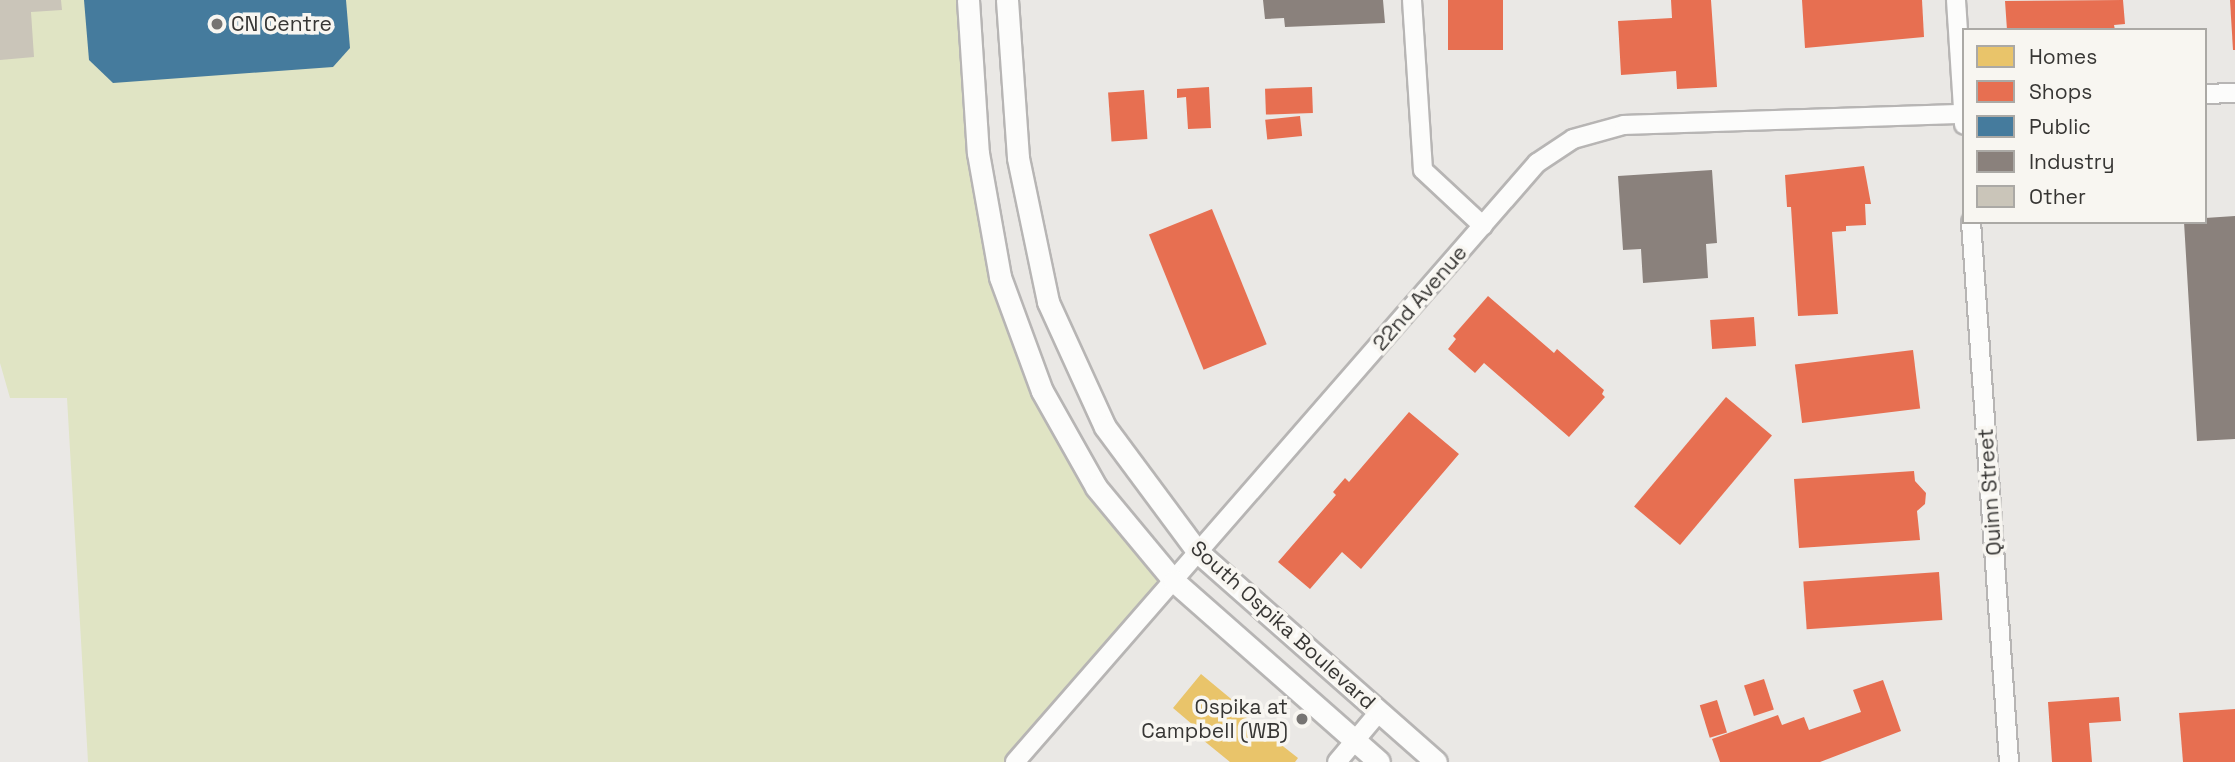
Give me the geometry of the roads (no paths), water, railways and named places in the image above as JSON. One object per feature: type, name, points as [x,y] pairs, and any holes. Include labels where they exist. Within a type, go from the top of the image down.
[{"type":"main road","name":"South Ospika Boulevard","points":[[968,0],[978,153],[1000,277],[1042,391],[1096,487],[1174,581],[1379,762]]},
{"type":"main road","name":"South Ospika Boulevard","points":[[1007,0],[1017,158],[1048,302],[1105,428],[1198,552],[1436,762]]},
{"type":"street","points":[[1412,0],[1423,170],[1483,226]]},
{"type":"street","points":[[1955,0],[1962,100]]},
{"type":"street","points":[[2207,94],[2235,93]]},
{"type":"street","name":"22nd Avenue","points":[[1015,762],[1537,163],[1573,139],[1624,125],[1962,114]]},
{"type":"street","name":"Quinn Street","points":[[1971,224],[2009,762]]},
{"type":"street","points":[[1337,762],[1379,712]]},
{"type":"place","name":"CN Centre","points":[[217,24]]},
{"type":"place","name":"Ospika at Campbell (WB)","points":[[1302,719]]}]
